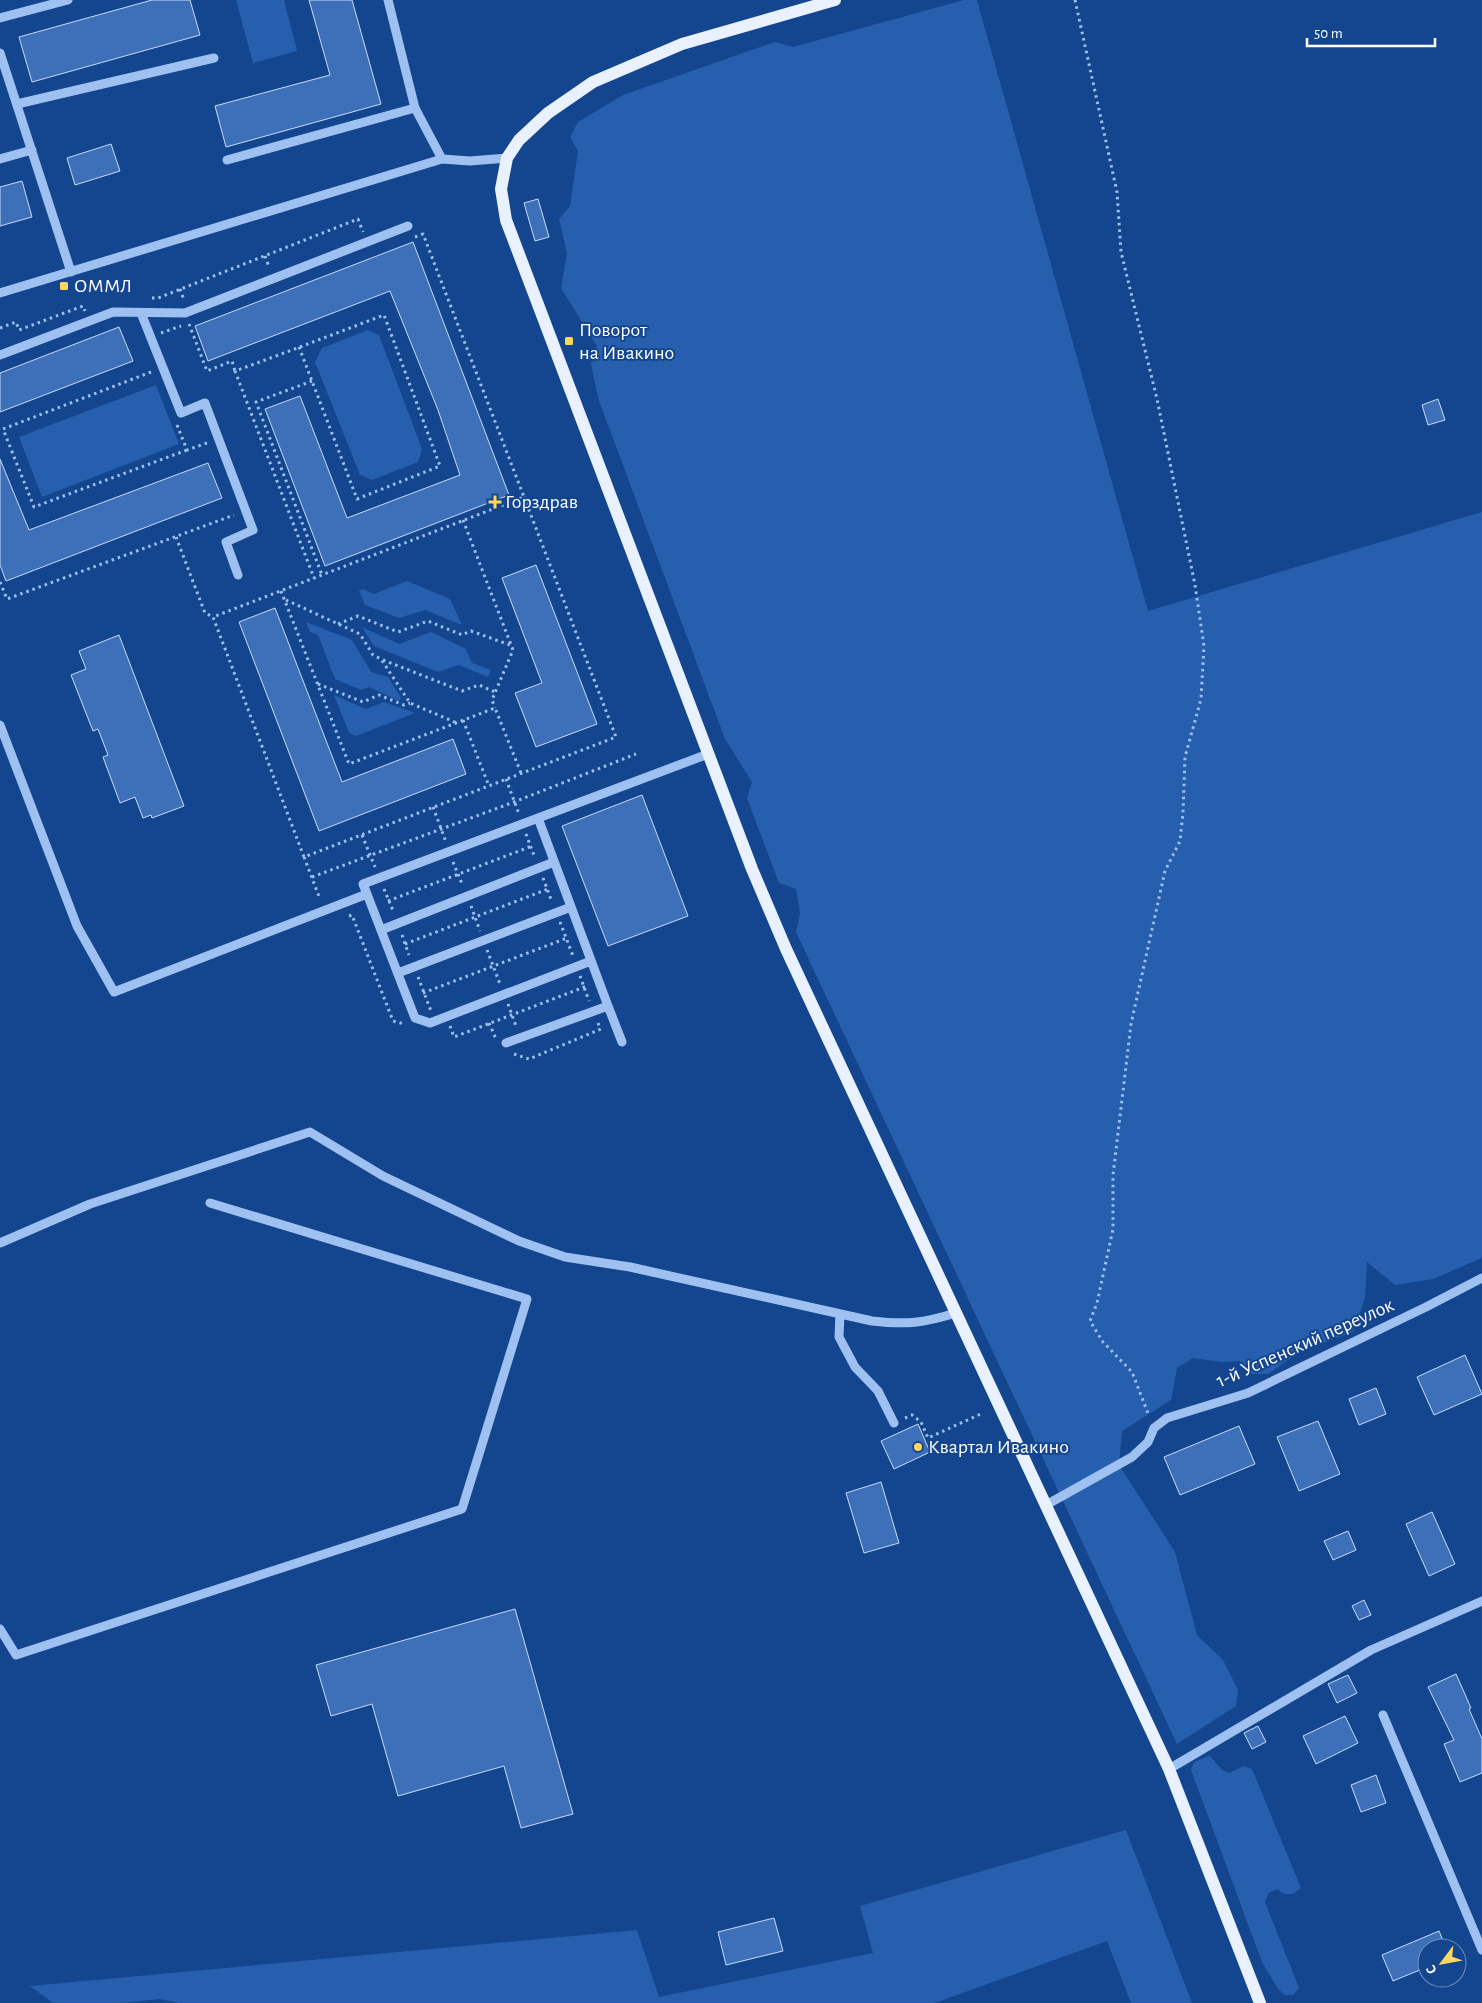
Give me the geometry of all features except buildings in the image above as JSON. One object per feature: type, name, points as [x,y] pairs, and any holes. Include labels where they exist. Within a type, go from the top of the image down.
[{"type":"main road","points":[[835,0],[811,3],[682,44],[593,82],[548,113],[520,140],[508,158],[501,189],[506,220],[752,870],[786,949],[1169,1769],[1260,2003]]},
{"type":"street","points":[[25,0],[27,11]]},
{"type":"street","points":[[0,18],[68,0]]},
{"type":"street","points":[[388,0],[415,108],[442,159]]},
{"type":"street","points":[[0,53],[71,272]]},
{"type":"street","points":[[17,104],[214,58]]},
{"type":"street","points":[[227,160],[415,108]]},
{"type":"street","points":[[0,159],[32,150]]},
{"type":"street","points":[[0,293],[442,159],[508,158]]},
{"type":"street","points":[[0,355],[113,312],[185,314],[408,226]]},
{"type":"street","points":[[141,313],[181,413],[205,402],[250,521],[253,530],[226,542],[238,576]]},
{"type":"street","points":[[0,725],[76,926],[114,992],[367,894]]},
{"type":"street","points":[[591,961],[430,1023],[415,1018],[363,884],[708,754]]},
{"type":"street","points":[[538,818],[622,1042]]},
{"type":"street","points":[[381,930],[554,862]]},
{"type":"street","points":[[398,973],[571,907]]},
{"type":"street","points":[[506,1043],[608,1006]]},
{"type":"street","points":[[0,1243],[90,1204],[310,1132],[383,1176],[519,1241],[565,1257],[630,1267],[840,1314],[901,1324],[930,1321],[956,1312]]},
{"type":"street","points":[[0,1629],[16,1655],[462,1509],[527,1299],[210,1203]]},
{"type":"street","name":"1-й Успенский переулок","points":[[1046,1505],[1132,1457],[1148,1442],[1154,1428],[1167,1418],[1248,1393],[1482,1278]]},
{"type":"street","points":[[840,1314],[839,1337],[855,1367],[878,1391],[894,1423]]},
{"type":"street","points":[[1169,1769],[1372,1650],[1482,1601]]},
{"type":"street","points":[[1383,1715],[1482,1950]]},
{"type":"path","points":[[1075,0],[1117,192],[1121,252],[1158,408],[1195,586],[1204,646],[1200,699],[1185,758],[1180,841],[1165,871],[1131,1024],[1113,1175],[1112,1229],[1097,1303],[1090,1321],[1103,1342],[1132,1372],[1154,1428]]},
{"type":"path","points":[[146,299],[158,298],[358,220],[367,242]]},
{"type":"path","points":[[176,537],[205,613],[213,617],[304,857],[616,736],[423,234],[414,238]]},
{"type":"path","points":[[0,328],[16,322],[19,330],[83,306],[85,311],[93,308]]},
{"type":"path","points":[[236,371],[299,347],[384,315],[440,466],[357,499],[299,347]]},
{"type":"path","points":[[193,322],[188,323],[207,371],[232,361],[314,578]]},
{"type":"path","points":[[155,370],[3,429],[34,507],[206,442],[210,451]]},
{"type":"path","points":[[312,381],[256,402],[322,575]]},
{"type":"path","points":[[176,423],[187,450]]},
{"type":"path","points":[[213,617],[524,497]]},
{"type":"path","points":[[0,582],[7,599],[234,515],[231,506]]},
{"type":"path","points":[[463,520],[513,650],[492,700],[521,773]]},
{"type":"path","points":[[281,591],[349,764],[494,708]]},
{"type":"path","points":[[285,600],[360,634],[373,656],[462,692],[479,685],[495,692]]},
{"type":"path","points":[[338,624],[358,616],[398,632],[428,621],[462,635],[471,631],[511,645]]},
{"type":"path","points":[[381,659],[410,703],[456,723]]},
{"type":"path","points":[[318,684],[363,702],[379,695],[404,705],[410,703]]},
{"type":"path","points":[[463,720],[488,786]]},
{"type":"path","points":[[312,878],[636,754]]},
{"type":"path","points":[[433,807],[521,1038]]},
{"type":"path","points":[[352,914],[546,840]]},
{"type":"path","points":[[369,958],[562,884]]},
{"type":"path","points":[[387,1004],[407,996],[423,993],[580,933]]},
{"type":"path","points":[[894,1423],[912,1415],[920,1422],[928,1438],[983,1413]]},
{"type":"shaded area","points":[[236,0],[284,0],[297,51],[253,63]]},
{"type":"shaded area","points":[[964,0],[977,0],[1148,611],[1482,512],[1482,1258],[1433,1279],[1395,1285],[1367,1262],[1365,1298],[1353,1332],[1301,1351],[1268,1374],[1250,1374],[1240,1361],[1222,1362],[1193,1358],[1177,1368],[1171,1400],[1122,1431],[1119,1465],[1175,1552],[1197,1635],[1223,1660],[1238,1690],[1236,1706],[1177,1744],[796,932],[800,913],[796,889],[779,883],[747,798],[752,782],[725,739],[598,398],[591,363],[597,346],[561,288],[567,253],[559,219],[570,206],[578,151],[570,137],[578,122],[623,95],[775,42],[793,47]]},
{"type":"shaded area","points":[[368,330],[379,335],[422,449],[418,462],[372,480],[360,475],[315,362],[322,348]]},
{"type":"shaded area","points":[[156,385],[179,444],[42,497],[19,437]]},
{"type":"shaded area","points":[[407,581],[450,599],[462,625],[425,610],[399,618],[365,605],[359,591],[363,589],[374,594]]},
{"type":"shaded area","points":[[306,622],[352,640],[371,672],[388,677],[401,698],[399,701],[369,687],[361,690],[335,679],[318,635],[310,632]]},
{"type":"shaded area","points":[[362,627],[399,644],[431,632],[466,649],[472,663],[491,670],[488,677],[459,665],[438,672],[374,646]]},
{"type":"shaded area","points":[[334,695],[366,709],[384,702],[415,713],[356,736],[349,733]]},
{"type":"shaded area","points":[[1210,1756],[1222,1770],[1229,1773],[1244,1766],[1252,1769],[1301,1888],[1293,1894],[1284,1894],[1277,1889],[1269,1893],[1265,1902],[1299,1988],[1293,1995],[1285,1995],[1278,1989],[1262,1962],[1191,1770],[1194,1762]]},
{"type":"shaded area","points":[[1126,1830],[1192,2003],[1131,2003],[1107,1941],[935,2003],[179,2003],[160,1999],[121,2003],[53,2003],[30,1986],[637,1930],[659,1997],[873,1953],[860,1906]]},
{"type":"place","name":"ОММЛ","points":[[64,286]]},
{"type":"place","name":"Поворот на Ивакино","points":[[569,341]]},
{"type":"place","name":"Горздрав","points":[[495,502]]},
{"type":"place","name":"Квартал Ивакино","points":[[918,1447]]}]
